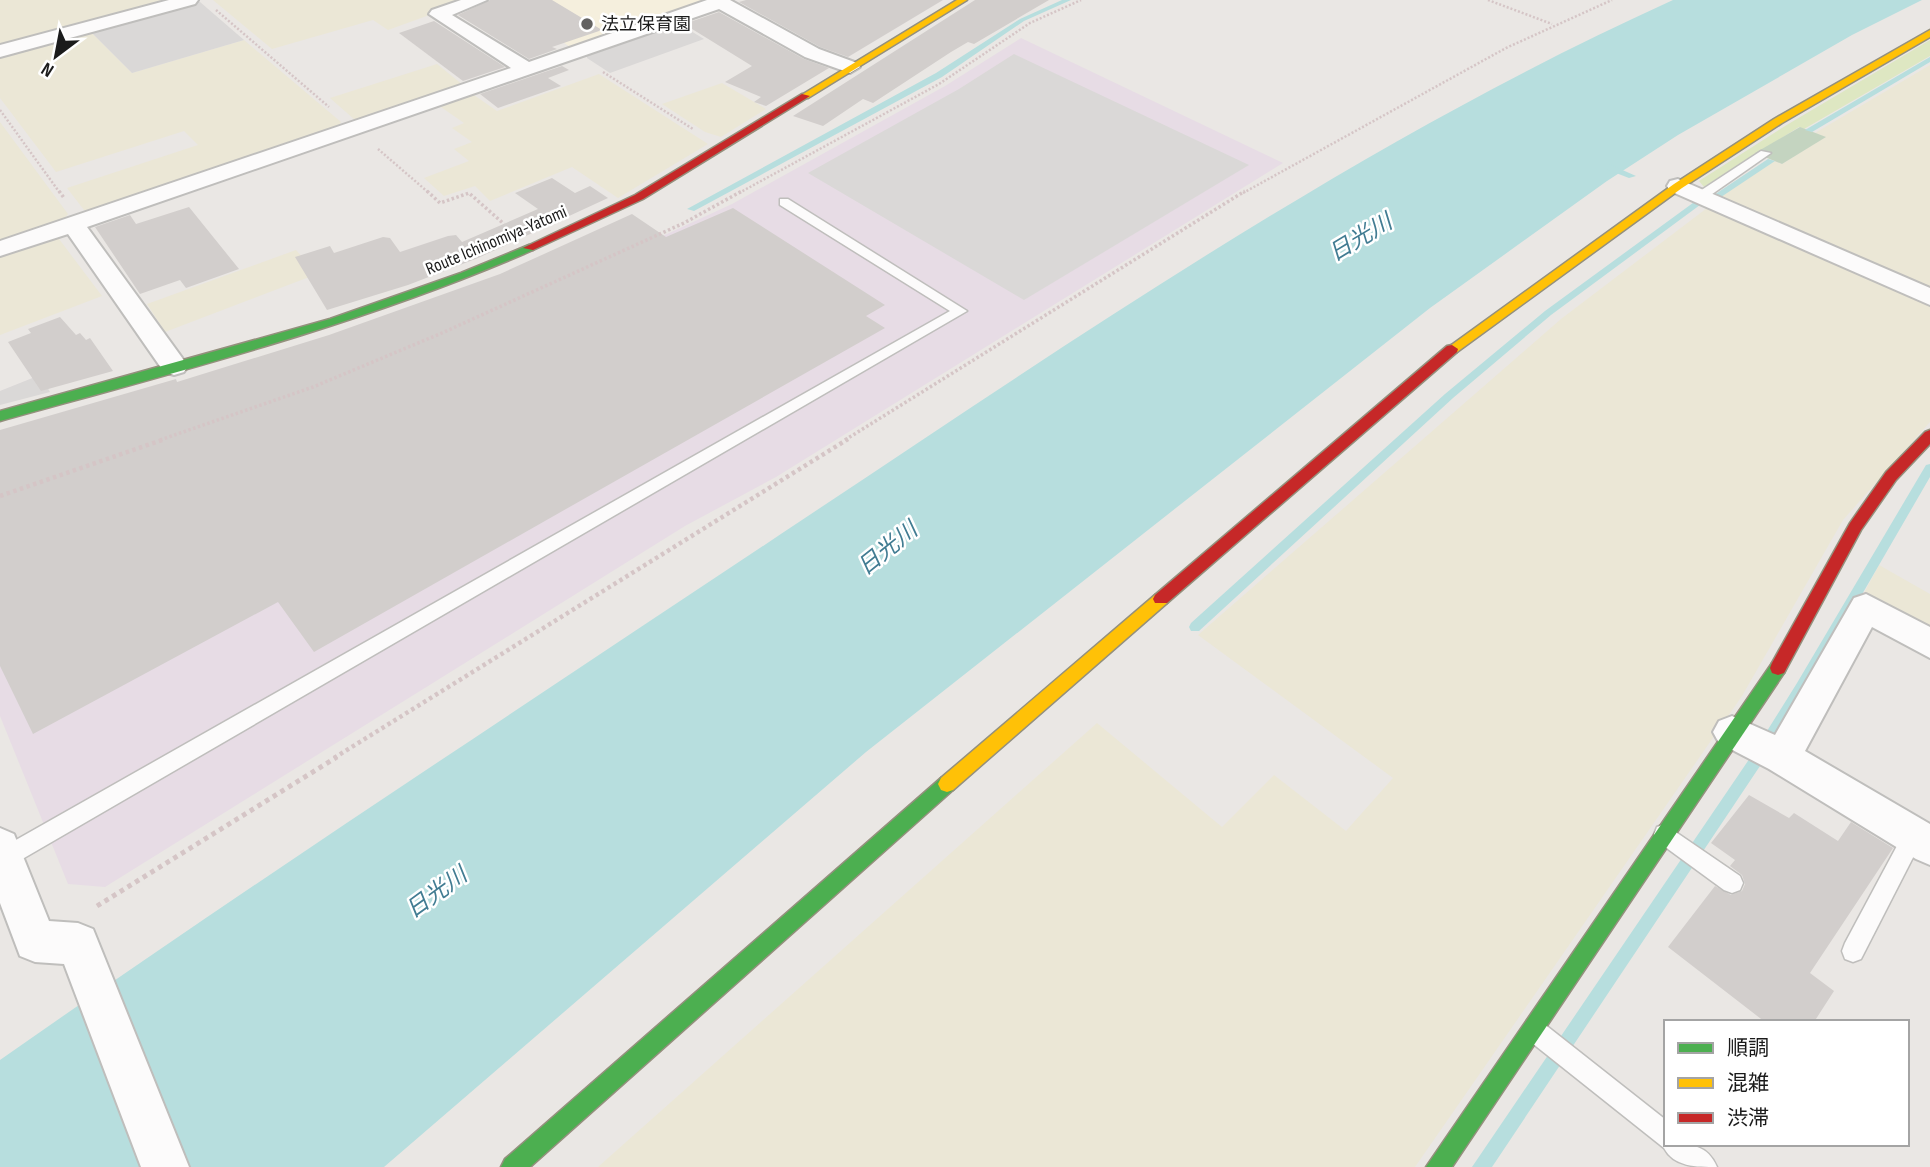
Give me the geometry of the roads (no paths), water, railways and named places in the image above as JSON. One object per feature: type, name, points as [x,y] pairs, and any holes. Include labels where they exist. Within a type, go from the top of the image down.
[{"type":"street","points":[[0,51],[189,0]]},
{"type":"street","points":[[478,0],[438,13],[527,69]]},
{"type":"street","name":"Route Ichinomiya-Yatomi","points":[[0,416],[317,326],[419,293],[489,266],[609,213],[963,0]]},
{"type":"street","points":[[0,249],[719,1],[812,53],[850,68]]},
{"type":"street","points":[[513,1167],[1001,736],[1450,350],[1678,186],[1778,121],[1930,33]]},
{"type":"street","points":[[1678,186],[1930,297]]},
{"type":"street","points":[[77,223],[174,366]]},
{"type":"street","points":[[1760,746],[1780,664],[1854,527],[1891,476],[1930,435]]},
{"type":"street","points":[[1438,1167],[1537,1033],[1671,840],[1760,746],[1866,607],[1930,644]]},
{"type":"street","points":[[1760,746],[1922,841]]},
{"type":"street","points":[[2,852],[57,942],[165,1167]]},
{"type":"lane","points":[[1701,196],[1765,153]]},
{"type":"lane","points":[[2,852],[960,312],[784,202]]},
{"type":"lane","points":[[1671,840],[1732,883]]},
{"type":"lane","points":[[1853,951],[1922,841]]},
{"type":"lane","points":[[1537,1033],[1664,1134]]},
{"type":"lane","points":[[1678,1146],[1704,1167]]},
{"type":"water","name":"日光川","points":[[1673,0],[1922,0],[1852,35],[1678,135],[1607,181],[1430,308],[866,752],[384,1167],[0,1167],[0,1060],[400,788],[1013,380],[1227,242],[1446,114],[1558,55]]},
{"type":"waterway","points":[[691,209],[939,75],[1022,20],[1068,0]]},
{"type":"waterway","points":[[1809,130],[1930,59]]},
{"type":"waterway","points":[[1715,197],[1771,161]]},
{"type":"waterway","points":[[1606,166],[1632,176]]},
{"type":"waterway","points":[[1195,627],[1449,396],[1548,313],[1700,202]]},
{"type":"waterway","points":[[1481,1167],[1757,759],[1930,468]]},
{"type":"place","name":"法立保育園","points":[[587,24]]}]
